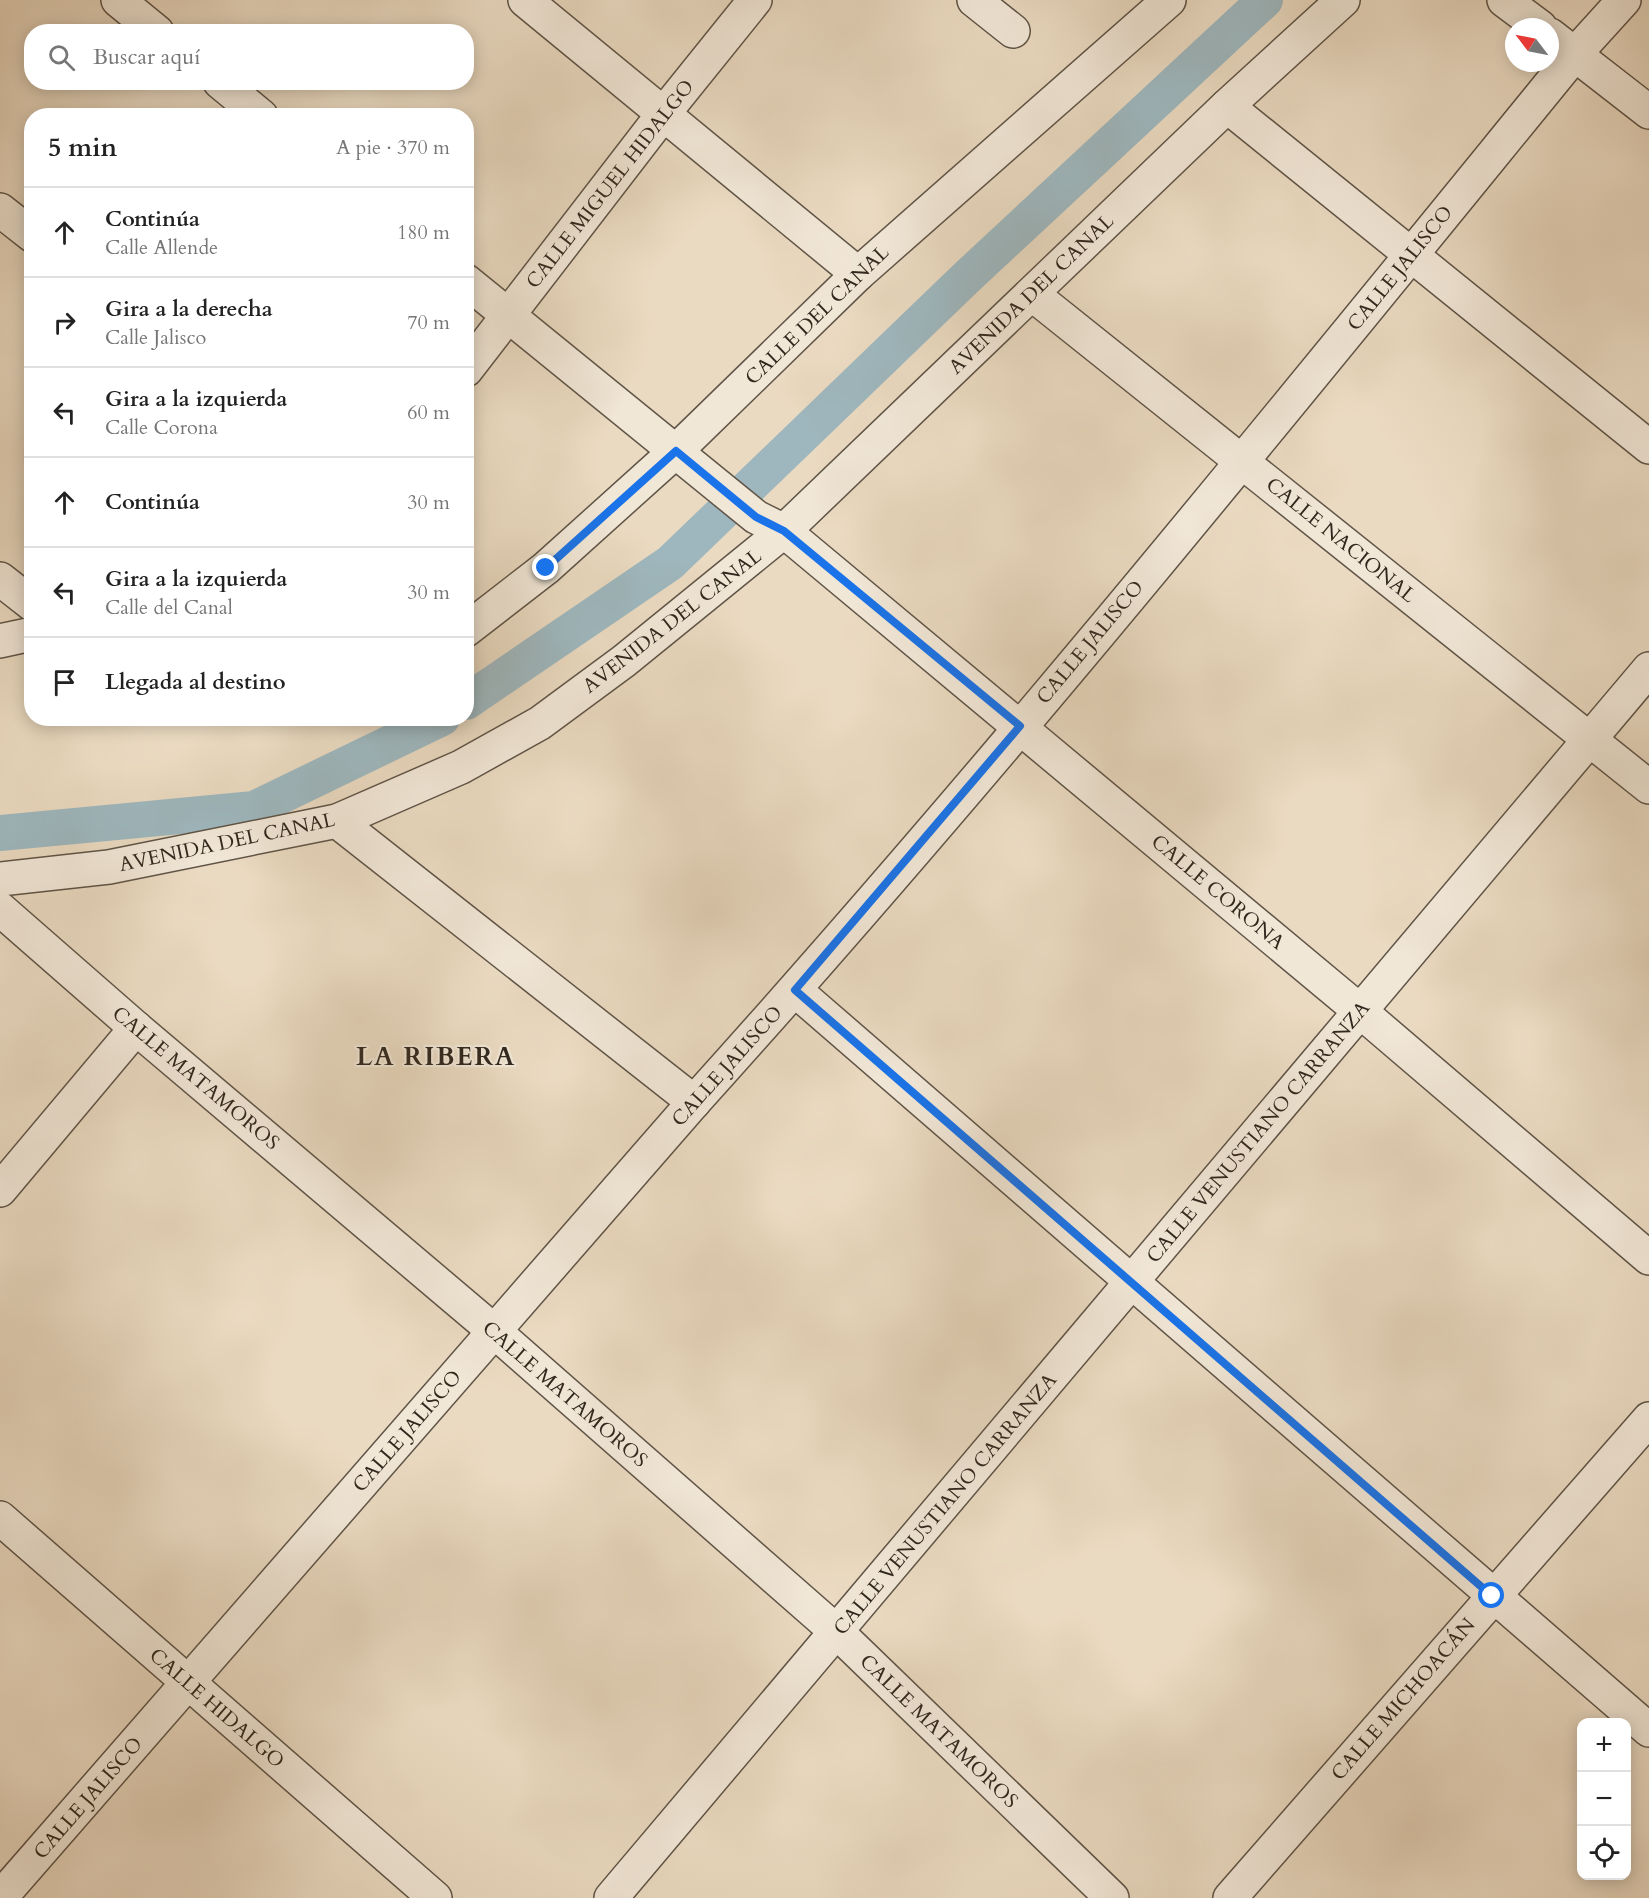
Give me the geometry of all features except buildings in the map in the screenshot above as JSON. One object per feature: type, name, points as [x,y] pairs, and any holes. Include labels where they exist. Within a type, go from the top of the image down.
[{"type":"street","points":[[118,0],[147,24]]},
{"type":"street","points":[[525,0],[858,274]]},
{"type":"street","name":"CALLE MIGUEL HIDALGO","points":[[474,360],[664,113],[755,0]]},
{"type":"street","points":[[974,0],[1013,31]]},
{"type":"street","name":"CALLE DEL CANAL","points":[[474,624],[687,459],[858,274],[1168,0]]},
{"type":"street","name":"AVENIDA DEL CANAL","points":[[0,879],[109,867],[337,820],[461,767],[540,723],[624,661],[770,524],[1032,294],[1227,106],[1343,0]]},
{"type":"street","points":[[1504,0],[1528,18]]},
{"type":"street","name":"CALLE JALISCO","points":[[0,1898],[694,1102],[795,990],[1020,726],[1242,461],[1411,254],[1562,44],[1624,0]]},
{"type":"street","points":[[1562,44],[1649,112]]},
{"type":"street","points":[[230,90],[251,108]]},
{"type":"street","points":[[1227,106],[1649,447]]},
{"type":"street","points":[[0,210],[24,229]]},
{"type":"street","name":"CALLE CORONA","points":[[474,287],[1020,726],[1360,1011],[1649,1258]]},
{"type":"street","name":"CALLE NACIONAL","points":[[1032,294],[1649,787]]},
{"type":"street","points":[[0,579],[24,598]]},
{"type":"street","points":[[0,641],[24,636]]},
{"type":"street","name":"CALLE VENUSTIANO CARRANZA","points":[[611,1898],[1649,669]]},
{"type":"street","points":[[337,820],[694,1102]]},
{"type":"street","name":"CALLE MATAMOROS","points":[[0,909],[136,1028],[494,1331],[837,1632],[1113,1898]]},
{"type":"street","points":[[795,990],[1130,1283],[1649,1730]]},
{"type":"street","points":[[0,1190],[136,1028]]},
{"type":"street","name":"CALLE MICHOACÁN","points":[[1230,1898],[1649,1419]]},
{"type":"street","name":"CALLE HIDALGO","points":[[0,1518],[435,1898]]},
{"type":"waterway","points":[[474,697],[670,563],[968,276],[1265,0]]},
{"type":"waterway","points":[[0,833],[254,809],[425,726]]},
{"type":"district","name":"LA RIBERA","points":[[436,1056]]},
{"type":"route","points":[[546,568],[676,451],[756,517],[784,531],[1020,726],[795,990],[1492,1596]]}]
